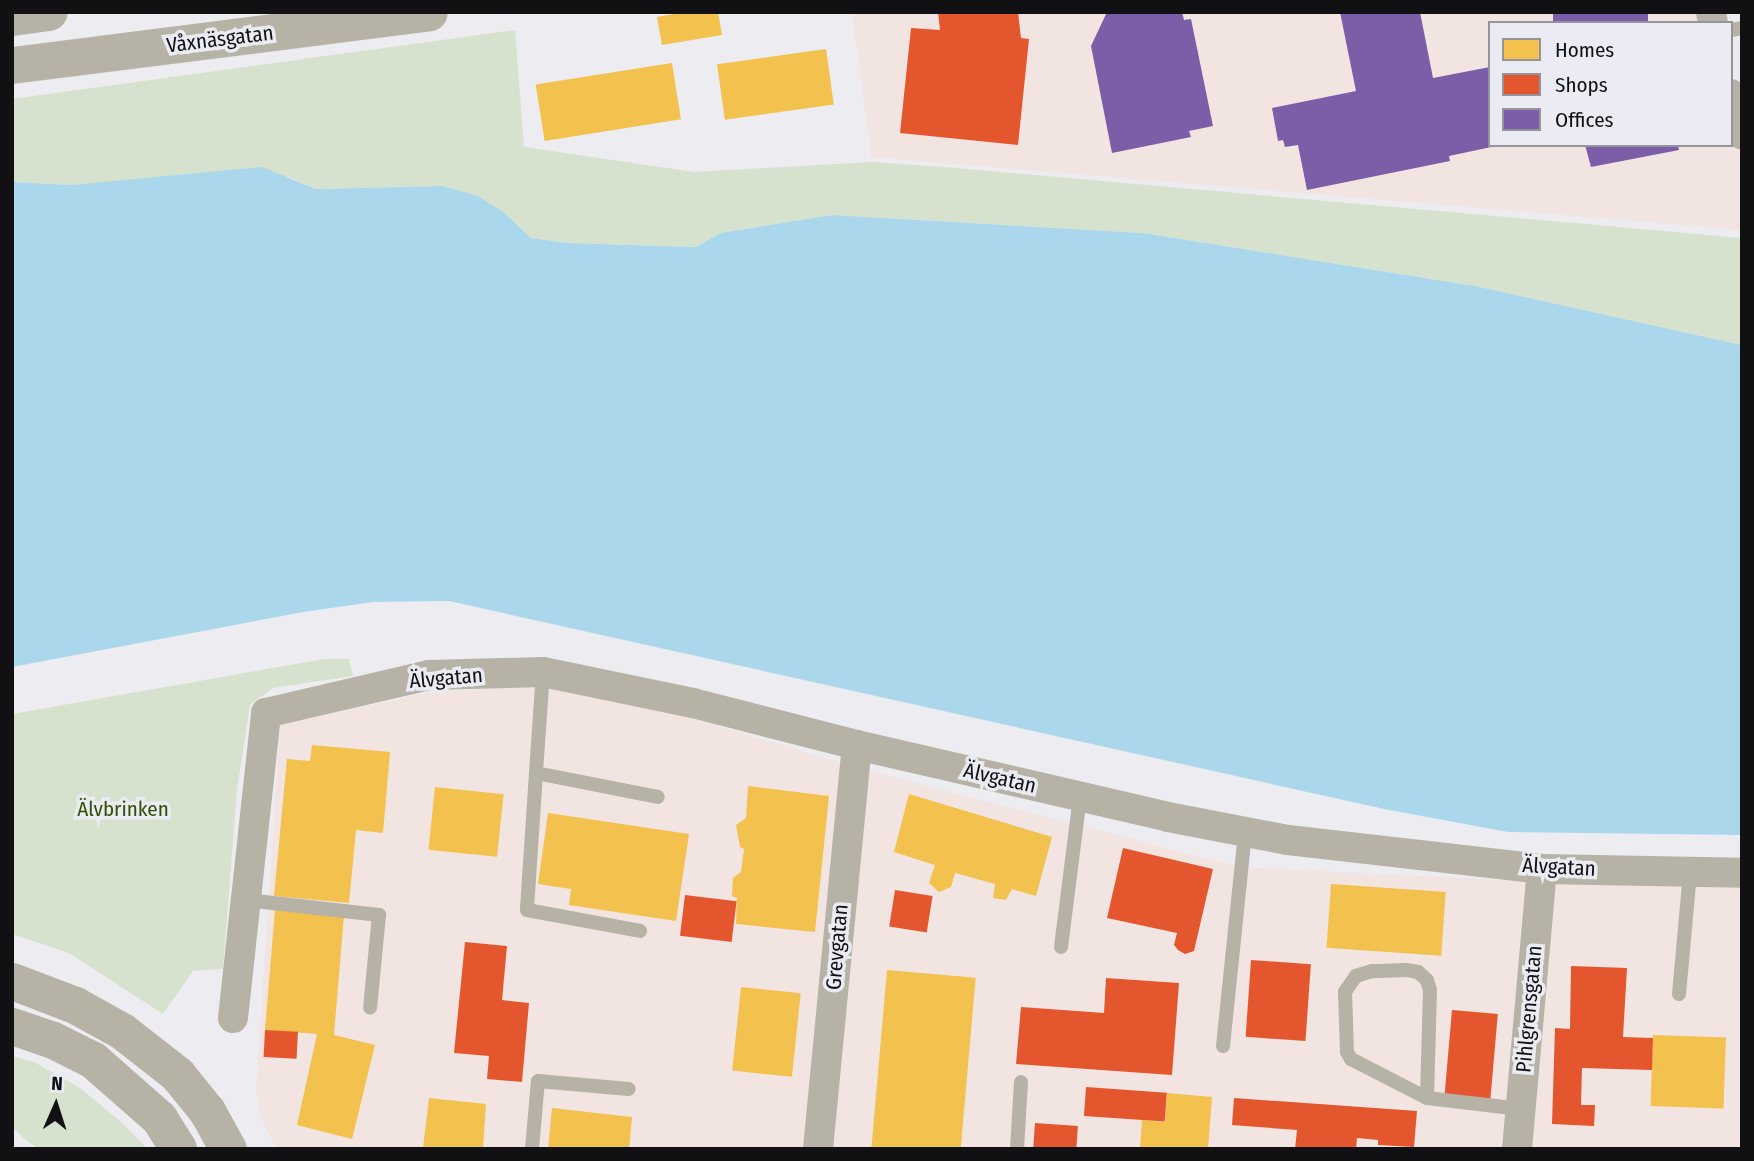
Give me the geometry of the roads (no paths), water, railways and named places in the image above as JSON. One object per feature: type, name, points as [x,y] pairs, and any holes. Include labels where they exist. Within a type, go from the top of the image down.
[{"type":"street","points":[[12,17],[49,12]]},
{"type":"street","name":"Våxnäsgatan","points":[[12,65],[429,12]]},
{"type":"street","points":[[1733,101],[1742,135]]},
{"type":"street","name":"Älvgatan","points":[[246,900],[266,713],[429,675],[543,672],[693,703],[857,745],[1245,832],[1375,851],[1542,869],[1742,873]]},
{"type":"street","name":"Grevgatan","points":[[818,1149],[857,745]]},
{"type":"street","name":"Pihlgrensgatan","points":[[1517,1149],[1542,869]]},
{"type":"street","points":[[233,1018],[246,900]]},
{"type":"street","points":[[12,981],[75,1004],[122,1031],[177,1074],[206,1111],[228,1149]]},
{"type":"street","points":[[12,1026],[53,1040],[93,1060],[159,1118],[178,1149]]},
{"type":"lane","points":[[543,672],[527,910],[640,931]]},
{"type":"lane","points":[[536,773],[658,797]]},
{"type":"lane","points":[[1061,947],[1080,797]]},
{"type":"lane","points":[[1223,1046],[1245,832]]},
{"type":"lane","points":[[1679,994],[1690,872]]},
{"type":"lane","points":[[246,900],[379,915],[370,1008]]},
{"type":"lane","points":[[1427,1098],[1430,990],[1427,980],[1418,972],[1407,970],[1372,971],[1356,976],[1345,992],[1348,1056],[1427,1098],[1520,1109]]},
{"type":"lane","points":[[533,1149],[538,1081],[629,1089]]},
{"type":"lane","points":[[1017,1149],[1021,1082]]},
{"type":"water","points":[[262,167],[316,189],[442,186],[478,196],[502,211],[531,238],[568,243],[696,247],[720,233],[832,215],[1143,233],[1475,286],[1742,345],[1742,835],[1508,832],[1384,809],[449,601],[373,602],[303,612],[12,667],[12,182],[71,185]]},
{"type":"park label","name":"Älvbrinken","points":[[123,809]]}]
